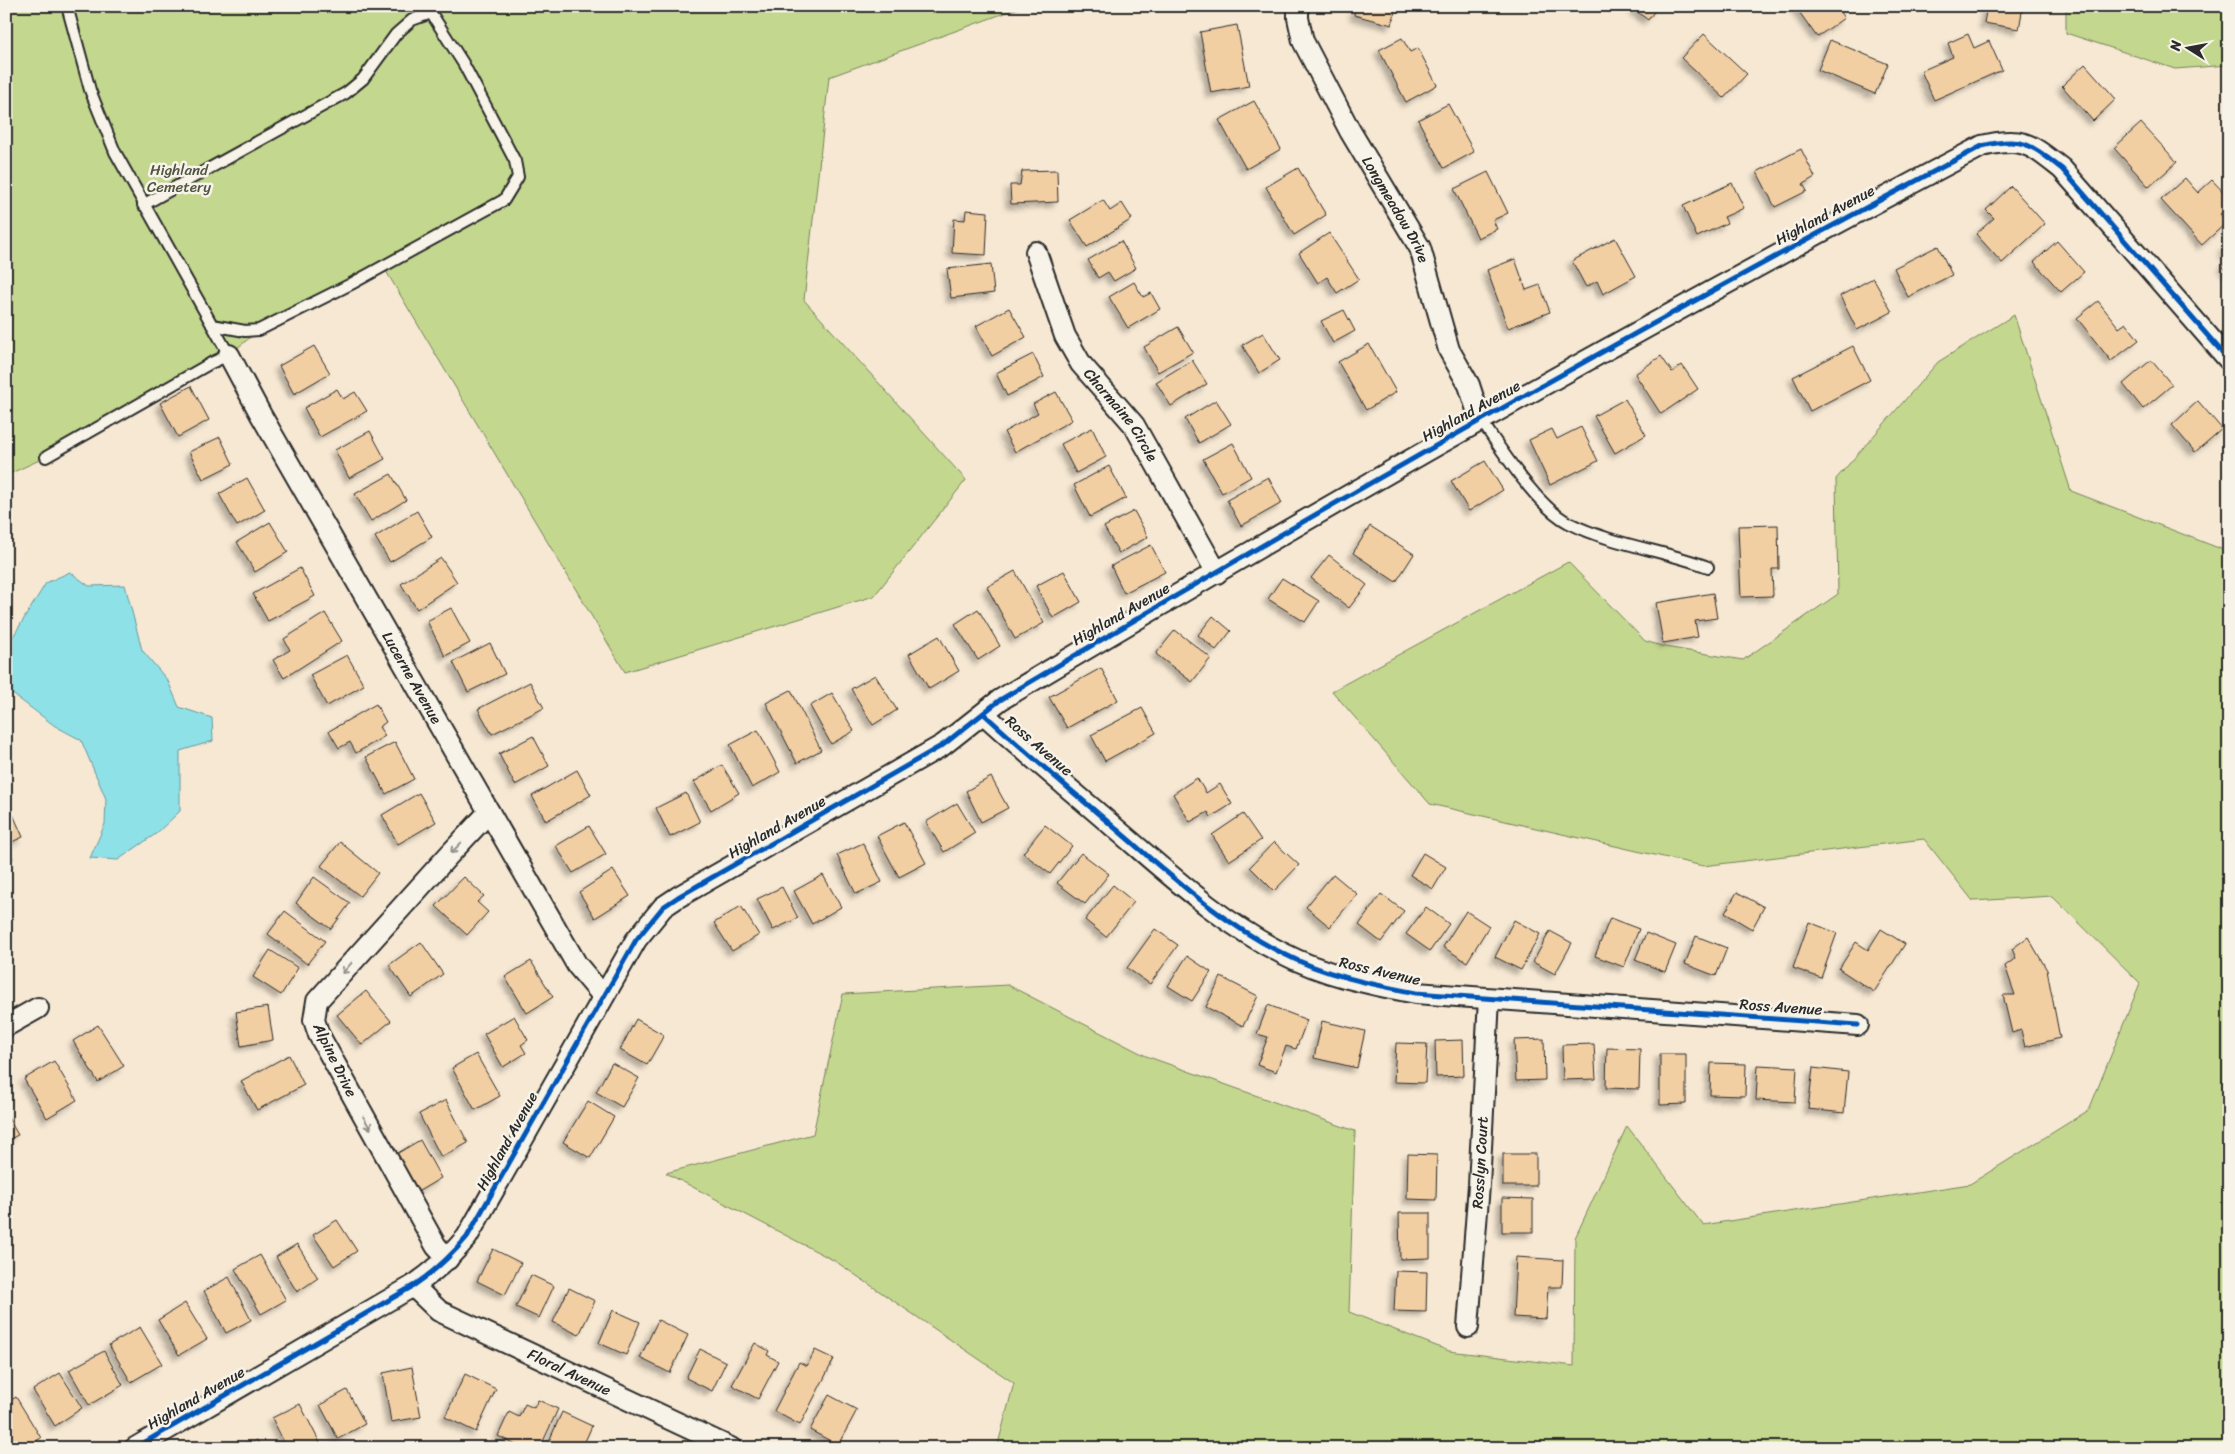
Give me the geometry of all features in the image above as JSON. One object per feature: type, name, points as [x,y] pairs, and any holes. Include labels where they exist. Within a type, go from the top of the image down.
[{"type":"street","name":"Longmeadow Drive","points":[[1298,6],[1298,18],[1303,41],[1350,131],[1420,248],[1449,350],[1468,385],[1480,419]]},
{"type":"street","name":"Highland Avenue","points":[[135,1448],[413,1286],[433,1273],[448,1259],[467,1237],[636,940],[663,907],[678,896],[943,745],[1016,691],[1480,419],[1807,238],[1982,146],[2005,140],[2017,141],[2028,146],[2062,169],[2229,360]]},
{"type":"street","name":"Charmaine Circle","points":[[1036,252],[1065,336],[1081,364],[1134,426],[1217,573]]},
{"type":"street","name":"Lucerne Avenue","points":[[229,355],[261,416],[577,965],[603,996]]},
{"type":"street","name":"Ross Avenue","points":[[984,714],[1175,879],[1233,924],[1282,953],[1316,968],[1364,982],[1416,993],[1858,1025]]},
{"type":"street","name":"Alpine Drive","points":[[448,1259],[436,1246],[358,1108],[319,1035],[314,1020],[317,1001],[489,812]]},
{"type":"street","name":"Rosslyn Court","points":[[1468,1327],[1479,1185],[1489,999]]},
{"type":"street","points":[[6,1026],[38,1008]]},
{"type":"street","name":"Floral Avenue","points":[[413,1286],[439,1311],[731,1448]]},
{"type":"lane","points":[[46,457],[211,363],[229,355],[143,205],[115,152],[90,90],[67,6]]},
{"type":"lane","points":[[143,205],[346,93],[363,79],[396,34],[428,9],[463,63],[516,161],[518,177],[504,200],[351,284],[259,330],[245,331],[212,325]]},
{"type":"lane","points":[[1480,419],[1523,478],[1549,508],[1568,523],[1605,538],[1683,557],[1708,567]]},
{"type":"green space","name":"Highland Cemetery","points":[[6,6],[1024,6],[829,77],[804,300],[966,480],[874,596],[625,672],[383,266],[259,330],[229,355],[46,457],[7,475]]},
{"type":"green space","points":[[2066,6],[2229,6],[2229,65],[2175,69],[2066,33]]},
{"type":"green space","points":[[2014,315],[2071,491],[2229,552],[2226,632],[2229,633],[2229,1448],[997,1448],[1014,1383],[835,1261],[666,1173],[813,1134],[843,994],[1008,985],[1146,1056],[1355,1131],[1349,1312],[1449,1351],[1574,1366],[1575,1238],[1627,1126],[1703,1225],[1970,1184],[2089,1110],[2140,983],[2052,896],[1973,901],[1924,839],[1703,866],[1430,804],[1332,691],[1568,562],[1645,641],[1665,647],[1743,660],[1838,594],[1836,479],[1938,362]]},
{"type":"water","points":[[70,572],[89,586],[125,585],[142,650],[168,681],[179,707],[212,718],[213,741],[180,751],[180,811],[157,833],[118,860],[90,858],[105,824],[106,799],[81,740],[55,726],[6,689],[6,648],[46,583]]},
{"type":"building","points":[[1356,6],[1396,6],[1392,25],[1354,15]]},
{"type":"building","points":[[1630,6],[1658,6],[1648,20]]},
{"type":"building","points":[[1795,6],[1836,6],[1844,18],[1817,37]]},
{"type":"building","points":[[1987,6],[2023,6],[2019,29],[1984,23]]},
{"type":"building","points":[[1237,25],[1249,86],[1211,93],[1200,32]]},
{"type":"building","points":[[1704,34],[1747,74],[1724,98],[1681,58]]},
{"type":"building","points":[[1968,34],[1974,48],[1989,41],[2002,70],[1934,100],[1921,71],[1953,57],[1948,43]]},
{"type":"building","points":[[1402,38],[1410,52],[1418,48],[1437,85],[1406,102],[1379,50]]},
{"type":"building","points":[[1830,40],[1888,64],[1875,94],[1818,70]]},
{"type":"building","points":[[2085,64],[2116,99],[2093,121],[2062,86]]},
{"type":"building","points":[[1254,101],[1281,149],[1246,169],[1219,120]]},
{"type":"building","points":[[1448,104],[1474,152],[1444,168],[1418,120]]},
{"type":"building","points":[[2141,123],[2177,162],[2149,187],[2114,148]]},
{"type":"building","points":[[1801,149],[1815,177],[1803,184],[1807,191],[1775,207],[1757,172]]},
{"type":"building","points":[[1298,168],[1326,215],[1294,235],[1266,187]]},
{"type":"building","points":[[1057,170],[1058,202],[1011,204],[1010,185],[1020,185],[1022,171]]},
{"type":"building","points":[[1488,172],[1508,213],[1493,220],[1497,229],[1478,238],[1454,189]]},
{"type":"building","points":[[2185,178],[2198,193],[2212,180],[2229,198],[2229,206],[2220,214],[2227,222],[2202,245],[2161,200]]},
{"type":"building","points":[[1732,183],[1744,208],[1724,217],[1727,223],[1697,237],[1683,206]]},
{"type":"building","points":[[2011,186],[2045,224],[2002,263],[1976,234],[1994,218],[1986,210]]},
{"type":"building","points":[[1103,200],[1110,211],[1122,203],[1132,219],[1087,247],[1070,220]]},
{"type":"building","points":[[966,210],[988,212],[986,255],[952,253],[954,219],[965,220]]},
{"type":"building","points":[[1329,233],[1359,279],[1337,293],[1327,277],[1318,283],[1299,253]]},
{"type":"building","points":[[1615,238],[1636,276],[1603,294],[1597,281],[1586,287],[1572,261]]},
{"type":"building","points":[[1121,241],[1136,268],[1114,281],[1108,272],[1098,278],[1088,260]]},
{"type":"building","points":[[2057,241],[2084,272],[2061,292],[2034,262]]},
{"type":"building","points":[[2229,243],[2229,256],[2222,250]]},
{"type":"building","points":[[1938,246],[1952,275],[1908,297],[1894,268]]},
{"type":"building","points":[[2229,258],[2229,273],[2223,267]]},
{"type":"building","points":[[1515,259],[1526,290],[1540,285],[1550,312],[1508,328],[1487,270]]},
{"type":"building","points":[[991,264],[994,293],[951,298],[947,269]]},
{"type":"building","points":[[1873,278],[1892,312],[1857,330],[1840,296]]},
{"type":"building","points":[[1134,282],[1143,297],[1151,293],[1160,309],[1128,328],[1109,297]]},
{"type":"building","points":[[2098,301],[2119,328],[2126,323],[2139,340],[2111,361],[2077,318]]},
{"type":"building","points":[[1009,308],[1026,337],[992,356],[976,326]]},
{"type":"building","points":[[1344,310],[1355,331],[1333,343],[1321,321]]},
{"type":"building","points":[[1178,327],[1193,352],[1158,372],[1144,347]]},
{"type":"building","points":[[1263,333],[1280,360],[1259,373],[1242,345]]},
{"type":"building","points":[[1369,344],[1396,392],[1366,410],[1338,362]]},
{"type":"building","points":[[314,346],[330,373],[294,394],[279,366]]},
{"type":"building","points":[[1853,346],[1870,380],[1810,411],[1793,377]]},
{"type":"building","points":[[1033,354],[1044,377],[1007,396],[996,373]]},
{"type":"building","points":[[1661,356],[1672,372],[1682,365],[1698,389],[1661,414],[1635,374]]},
{"type":"building","points":[[1192,360],[1207,384],[1171,406],[1156,382]]},
{"type":"building","points":[[2151,360],[2172,385],[2143,409],[2123,384]]},
{"type":"building","points":[[191,386],[209,420],[178,437],[160,403]]},
{"type":"building","points":[[337,389],[343,399],[355,392],[367,411],[320,437],[304,408]]},
{"type":"building","points":[[1056,392],[1072,420],[1015,452],[1004,432],[1038,413],[1033,404]]},
{"type":"building","points":[[1625,399],[1646,435],[1615,453],[1594,416]]},
{"type":"building","points":[[1216,400],[1231,424],[1199,443],[1185,419]]},
{"type":"building","points":[[2198,401],[2222,429],[2195,452],[2172,425]]},
{"type":"building","points":[[1581,427],[1598,461],[1550,485],[1529,440],[1552,429],[1557,439]]},
{"type":"building","points":[[1092,428],[1106,457],[1076,473],[1061,444]]},
{"type":"building","points":[[370,431],[385,459],[349,478],[335,450]]},
{"type":"building","points":[[220,437],[233,464],[203,479],[189,452]]},
{"type":"building","points":[[1233,443],[1251,477],[1222,493],[1203,459]]},
{"type":"building","points":[[1485,461],[1503,490],[1469,511],[1451,481]]},
{"type":"building","points":[[1109,466],[1126,498],[1090,517],[1074,485]]},
{"type":"building","points":[[391,474],[406,500],[371,521],[355,494]]},
{"type":"building","points":[[1268,477],[1282,503],[1241,526],[1227,500]]},
{"type":"building","points":[[247,478],[265,510],[237,526],[219,494]]},
{"type":"building","points":[[417,511],[432,537],[390,562],[375,537]]},
{"type":"building","points":[[1134,511],[1148,537],[1119,553],[1104,527]]},
{"type":"building","points":[[270,522],[288,552],[255,572],[237,542]]},
{"type":"building","points":[[1778,525],[1779,569],[1772,569],[1773,596],[1741,597],[1738,526]]},
{"type":"building","points":[[1370,526],[1414,554],[1396,582],[1353,553]]},
{"type":"building","points":[[1151,545],[1165,572],[1124,593],[1111,566]]},
{"type":"building","points":[[1329,555],[1367,585],[1349,608],[1311,578]]},
{"type":"building","points":[[441,558],[457,582],[417,609],[401,584]]},
{"type":"building","points":[[300,568],[315,596],[268,621],[253,594]]},
{"type":"building","points":[[1015,571],[1044,623],[1015,639],[987,587]]},
{"type":"building","points":[[1064,571],[1081,602],[1053,618],[1036,586]]},
{"type":"building","points":[[1282,578],[1319,601],[1305,622],[1268,599]]},
{"type":"building","points":[[1713,593],[1717,618],[1695,621],[1698,637],[1663,643],[1656,603]]},
{"type":"building","points":[[451,608],[470,643],[445,656],[427,621]]},
{"type":"building","points":[[978,609],[1000,646],[978,660],[955,624]]},
{"type":"building","points":[[325,613],[342,641],[284,678],[273,660],[290,650],[284,639]]},
{"type":"building","points":[[1213,616],[1231,631],[1216,650],[1198,635]]},
{"type":"building","points":[[1175,630],[1211,658],[1192,682],[1156,654]]},
{"type":"building","points":[[939,636],[959,671],[929,689],[909,654]]},
{"type":"building","points":[[490,643],[505,674],[468,692],[453,662]]},
{"type":"building","points":[[347,655],[364,685],[327,706],[310,675]]},
{"type":"building","points":[[1101,668],[1118,700],[1067,728],[1049,697]]},
{"type":"building","points":[[875,675],[897,710],[873,725],[851,689]]},
{"type":"building","points":[[530,682],[544,708],[492,734],[478,709]]},
{"type":"building","points":[[791,690],[821,750],[797,763],[766,703]]},
{"type":"building","points":[[832,693],[854,731],[831,744],[810,706]]},
{"type":"building","points":[[376,704],[386,722],[379,727],[385,736],[356,753],[350,742],[339,748],[329,731]]},
{"type":"building","points":[[1142,708],[1156,733],[1105,761],[1091,735]]},
{"type":"building","points":[[758,730],[780,772],[752,788],[730,745]]},
{"type":"building","points":[[533,736],[549,766],[515,785],[499,754]]},
{"type":"building","points":[[395,742],[414,779],[386,794],[366,757]]},
{"type":"building","points":[[722,765],[739,793],[711,810],[694,782]]},
{"type":"building","points":[[577,770],[591,795],[546,821],[532,796]]},
{"type":"building","points":[[991,777],[1008,808],[981,822],[966,791]]},
{"type":"building","points":[[1197,778],[1206,793],[1220,784],[1232,804],[1211,817],[1208,812],[1190,822],[1173,794]]},
{"type":"building","points":[[419,793],[436,822],[398,844],[382,815]]},
{"type":"building","points":[[686,793],[700,822],[670,837],[656,808]]},
{"type":"building","points":[[957,803],[975,833],[944,852],[926,822]]},
{"type":"building","points":[[11,810],[23,837],[7,844],[13,859],[6,862],[6,813]]},
{"type":"building","points":[[1243,814],[1261,840],[1229,861],[1212,835]]},
{"type":"building","points":[[904,822],[926,863],[899,877],[877,836]]},
{"type":"building","points":[[1045,825],[1072,846],[1050,874],[1023,853]]},
{"type":"building","points":[[589,826],[606,854],[573,873],[556,846]]},
{"type":"building","points":[[340,842],[378,873],[360,896],[321,866]]},
{"type":"building","points":[[1274,842],[1299,865],[1274,891],[1250,867]]},
{"type":"building","points":[[863,843],[882,882],[856,894],[837,855]]},
{"type":"building","points":[[1081,853],[1109,874],[1085,904],[1057,883]]},
{"type":"building","points":[[1423,853],[1446,867],[1433,889],[1410,875]]},
{"type":"building","points":[[613,870],[630,896],[595,918],[579,892]]},
{"type":"building","points":[[1333,874],[1357,894],[1330,927],[1306,907]]},
{"type":"building","points":[[823,875],[841,907],[812,924],[794,891]]},
{"type":"building","points":[[314,877],[350,903],[331,929],[296,903]]},
{"type":"building","points":[[464,877],[484,896],[477,902],[488,912],[467,935],[436,906]]},
{"type":"building","points":[[1113,885],[1134,902],[1106,937],[1085,920]]},
{"type":"building","points":[[782,887],[798,918],[773,930],[757,899]]},
{"type":"building","points":[[1737,892],[1764,907],[1752,929],[1725,913]]},
{"type":"building","points":[[1381,894],[1404,911],[1381,942],[1359,925]]},
{"type":"building","points":[[741,906],[759,935],[732,951],[714,923]]},
{"type":"building","points":[[1426,907],[1449,924],[1430,951],[1406,934]]},
{"type":"building","points":[[285,911],[325,941],[307,964],[268,934]]},
{"type":"building","points":[[1466,911],[1489,926],[1467,962],[1443,947]]},
{"type":"building","points":[[1610,918],[1639,929],[1624,967],[1595,956]]},
{"type":"building","points":[[1514,920],[1540,934],[1521,970],[1495,957]]},
{"type":"building","points":[[1809,922],[1837,933],[1821,978],[1793,968]]},
{"type":"building","points":[[1155,929],[1178,945],[1150,984],[1127,968]]},
{"type":"building","points":[[1881,929],[1905,944],[1874,992],[1839,969],[1856,942],[1868,950]]},
{"type":"building","points":[[1550,931],[1572,943],[1555,974],[1533,962]]},
{"type":"building","points":[[1646,933],[1676,945],[1665,972],[1635,960]]},
{"type":"building","points":[[1696,936],[1727,948],[1716,976],[1685,964]]},
{"type":"building","points":[[2028,937],[2047,970],[2060,1038],[2025,1047],[2021,1030],[2012,1033],[2003,995],[2015,995],[2005,966],[2016,958],[2012,949]]},
{"type":"building","points":[[421,942],[443,974],[411,997],[389,965]]},
{"type":"building","points":[[270,950],[298,968],[281,995],[253,977]]},
{"type":"building","points":[[1187,956],[1211,972],[1192,1001],[1168,986]]},
{"type":"building","points":[[531,961],[553,997],[527,1013],[505,977]]},
{"type":"building","points":[[1221,977],[1258,996],[1243,1026],[1206,1007]]},
{"type":"building","points":[[366,991],[391,1021],[362,1045],[337,1015]]},
{"type":"building","points":[[1268,1005],[1307,1020],[1296,1049],[1286,1046],[1276,1072],[1257,1065],[1268,1037],[1257,1034]]},
{"type":"building","points":[[268,1007],[273,1040],[241,1046],[236,1012]]},
{"type":"building","points":[[514,1016],[528,1040],[521,1045],[526,1053],[503,1067],[484,1034]]},
{"type":"building","points":[[636,1019],[664,1035],[647,1065],[620,1050]]},
{"type":"building","points":[[1322,1021],[1365,1031],[1357,1068],[1314,1058]]},
{"type":"building","points":[[98,1025],[124,1066],[98,1082],[73,1041]]},
{"type":"building","points":[[1544,1039],[1545,1080],[1516,1081],[1514,1040]]},
{"type":"building","points":[[1463,1040],[1464,1076],[1436,1077],[1435,1041]]},
{"type":"building","points":[[1396,1043],[1427,1044],[1425,1083],[1394,1082]]},
{"type":"building","points":[[1594,1044],[1596,1079],[1563,1080],[1562,1045]]},
{"type":"building","points":[[1607,1048],[1640,1049],[1639,1089],[1606,1088]]},
{"type":"building","points":[[476,1054],[500,1096],[475,1110],[452,1068]]},
{"type":"building","points":[[1660,1054],[1686,1054],[1686,1104],[1660,1105]]},
{"type":"building","points":[[289,1055],[304,1085],[257,1110],[241,1081]]},
{"type":"building","points":[[54,1061],[77,1100],[47,1118],[24,1079]]},
{"type":"building","points":[[612,1063],[639,1078],[622,1107],[596,1092]]},
{"type":"building","points":[[1711,1063],[1746,1064],[1745,1096],[1710,1095]]},
{"type":"building","points":[[1758,1065],[1797,1067],[1795,1102],[1756,1100]]},
{"type":"building","points":[[1813,1068],[1848,1072],[1844,1113],[1808,1109]]},
{"type":"building","points":[[446,1100],[468,1143],[441,1157],[419,1114]]},
{"type":"building","points":[[588,1101],[614,1117],[590,1158],[563,1142]]},
{"type":"building","points":[[6,1114],[18,1135],[6,1141]]},
{"type":"building","points":[[420,1140],[441,1178],[414,1194],[393,1156]]},
{"type":"building","points":[[1408,1154],[1437,1155],[1436,1200],[1407,1199]]},
{"type":"building","points":[[1503,1154],[1536,1154],[1536,1186],[1503,1186]]},
{"type":"building","points":[[1502,1198],[1533,1199],[1533,1232],[1502,1232]]},
{"type":"building","points":[[1399,1213],[1430,1213],[1430,1258],[1400,1259]]},
{"type":"building","points":[[337,1220],[357,1251],[334,1266],[313,1235]]},
{"type":"building","points":[[297,1244],[318,1278],[297,1292],[276,1257]]},
{"type":"building","points":[[493,1249],[521,1263],[505,1295],[477,1281]]},
{"type":"building","points":[[260,1255],[286,1300],[261,1314],[235,1269]]},
{"type":"building","points":[[1516,1257],[1563,1260],[1562,1287],[1548,1287],[1546,1319],[1513,1317]]},
{"type":"building","points":[[1396,1271],[1427,1272],[1426,1312],[1394,1311]]},
{"type":"building","points":[[531,1275],[554,1286],[539,1318],[516,1307]]},
{"type":"building","points":[[229,1277],[251,1320],[226,1333],[204,1291]]},
{"type":"building","points":[[569,1288],[595,1301],[579,1335],[553,1322]]},
{"type":"building","points":[[185,1303],[207,1339],[179,1355],[158,1320]]},
{"type":"building","points":[[613,1310],[640,1322],[626,1355],[599,1343]]},
{"type":"building","points":[[658,1320],[688,1335],[670,1373],[640,1358]]},
{"type":"building","points":[[140,1327],[162,1364],[131,1382],[109,1345]]},
{"type":"building","points":[[755,1343],[769,1351],[767,1355],[778,1361],[758,1399],[732,1385]]},
{"type":"building","points":[[700,1349],[726,1362],[712,1391],[686,1378]]},
{"type":"building","points":[[815,1350],[834,1359],[800,1425],[774,1411],[799,1362],[807,1366]]},
{"type":"building","points":[[104,1351],[123,1385],[89,1405],[69,1370]]},
{"type":"building","points":[[412,1367],[421,1417],[391,1422],[383,1373]]},
{"type":"building","points":[[60,1373],[82,1408],[55,1426],[33,1390]]},
{"type":"building","points":[[465,1374],[496,1389],[476,1432],[445,1417]]},
{"type":"building","points":[[347,1390],[365,1424],[338,1439],[320,1405]]},
{"type":"building","points":[[829,1395],[857,1410],[838,1445],[810,1430]]},
{"type":"building","points":[[16,1397],[41,1438],[25,1448],[8,1448],[6,1444],[6,1403]]},
{"type":"building","points":[[538,1400],[558,1409],[540,1448],[522,1448],[498,1436],[509,1412],[519,1417],[525,1404],[534,1408]]},
{"type":"building","points":[[300,1404],[320,1443],[311,1448],[287,1448],[272,1418]]},
{"type":"building","points":[[562,1412],[592,1426],[582,1448],[546,1448]]},
{"type":"building","points":[[257,1440],[261,1448],[243,1448]]},
{"type":"cycle path","points":[[135,1448],[413,1286],[455,1251],[467,1237],[636,940],[663,907],[943,745],[1000,700],[1365,486],[1734,279],[1982,146],[2007,142],[2025,144],[2042,153],[2062,169],[2229,360]]},
{"type":"cycle path","points":[[984,714],[1195,896],[1259,941],[1314,967],[1364,982],[1416,993],[1858,1025]]}]
